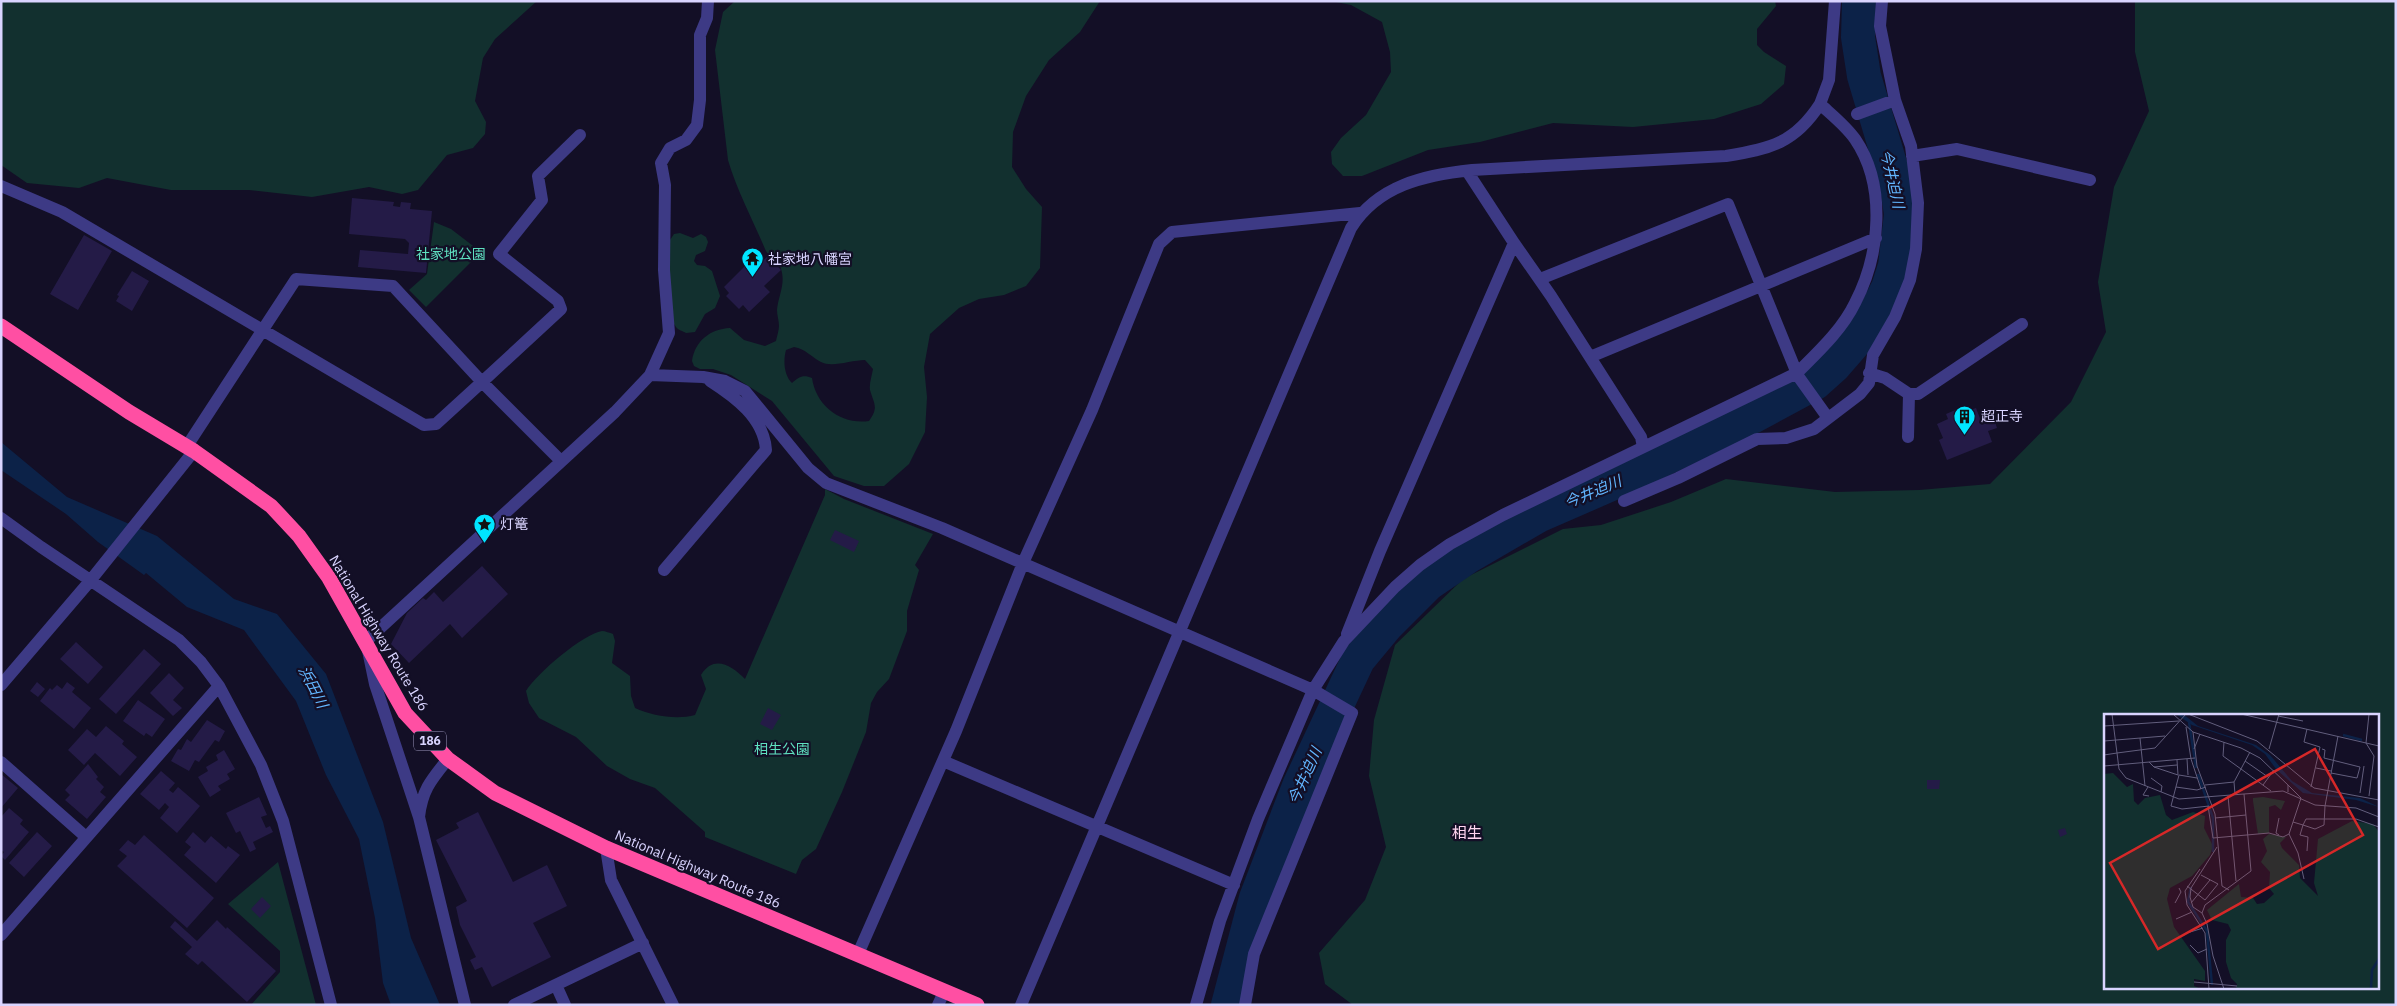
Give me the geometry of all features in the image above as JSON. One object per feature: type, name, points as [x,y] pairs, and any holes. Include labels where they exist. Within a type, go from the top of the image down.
[{"type":"highway","name":"National Highway Route 186","points":[[1,326],[129,412],[191,448],[271,506],[299,536],[329,578],[366,640],[405,713],[448,759],[495,793],[606,848],[858,954],[941,998],[977,1005]]},
{"type":"street","points":[[465,1005],[419,818],[375,684],[366,640],[615,412],[650,376],[669,333],[664,270],[665,185],[661,163],[670,148],[686,140],[697,125],[700,100],[700,35],[707,18],[708,1]]},
{"type":"street","points":[[1021,1005],[1351,228],[1360,213],[1390,191],[1420,178],[1468,171],[1726,156],[1769,148],[1791,137],[1804,126],[1820,104],[1830,74],[1835,1]]},
{"type":"street","points":[[1624,501],[1678,478],[1758,438],[1786,438],[1814,429],[1825,414],[1860,394],[1869,383],[1873,355],[1895,317],[1910,280],[1916,249],[1918,203],[1912,156],[1903,116],[1891,101],[1880,26],[1882,1]]},
{"type":"street","points":[[1857,114],[1891,101]]},
{"type":"street","points":[[1344,641],[1395,587],[1420,565],[1450,544],[1504,514],[1797,374],[1829,341],[1855,304],[1867,272],[1876,238],[1876,198],[1866,160],[1856,140],[1820,104]]},
{"type":"street","points":[[1,186],[62,212],[424,425],[436,424],[561,308],[558,301],[499,254],[542,200],[538,176],[580,135]]},
{"type":"street","points":[[1912,156],[1957,149],[2090,180]]},
{"type":"street","points":[[1468,171],[1590,357],[1641,437],[1644,447]]},
{"type":"street","points":[[1540,279],[1728,204],[1797,374],[1825,414]]},
{"type":"street","points":[[858,954],[943,761],[1023,563],[1092,410],[1159,244],[1172,232],[1360,213]]},
{"type":"street","points":[[1590,357],[1876,238]]},
{"type":"street","points":[[1196,1005],[1220,922],[1269,791],[1344,641],[1380,551],[1514,243]]},
{"type":"street","points":[[1,685],[181,469],[191,448],[262,330],[296,279],[393,286],[482,382],[562,461]]},
{"type":"street","points":[[1869,373],[1885,378],[1909,394],[1918,394],[2022,324]]},
{"type":"street","points":[[650,376],[704,377],[725,381],[745,391],[808,468],[826,483],[942,528],[1023,563],[1319,693],[1349,710],[1352,716],[1308,818],[1254,954],[1245,1005]]},
{"type":"street","points":[[664,570],[766,450],[762,430],[756,421],[743,406],[724,390],[704,377]]},
{"type":"street","points":[[1908,437],[1909,394]]},
{"type":"street","points":[[1,518],[92,578],[179,640],[201,662],[219,686],[260,764],[283,821],[331,1005]]},
{"type":"street","points":[[1,935],[219,686]]},
{"type":"street","points":[[419,818],[421,800],[427,784],[448,759]]},
{"type":"street","points":[[943,761],[1234,885]]},
{"type":"street","points":[[1,762],[86,837]]},
{"type":"street","points":[[606,848],[611,880],[673,1005]]},
{"type":"street","points":[[514,1005],[643,943]]},
{"type":"street","points":[[556,985],[565,1005]]},
{"type":"green space","points":[[1,1],[537,1],[495,39],[483,58],[475,101],[486,122],[485,134],[473,148],[447,155],[418,190],[402,194],[369,187],[312,197],[249,190],[171,190],[107,178],[79,188],[27,183],[1,165]]},
{"type":"green space","points":[[735,1],[1100,1],[1080,32],[1049,60],[1026,96],[1013,132],[1012,167],[1026,189],[1042,207],[1040,268],[1026,286],[1004,295],[979,299],[959,308],[930,334],[924,367],[927,397],[925,432],[909,464],[884,486],[864,486],[834,476],[772,401],[731,375],[713,369],[700,369],[694,366],[692,361],[700,342],[716,331],[730,328],[744,340],[765,346],[776,341],[779,328],[777,310],[783,280],[781,269],[765,249],[740,194],[728,160],[715,50],[723,12]],"holes":[[[794,347],[825,364],[865,360],[873,369],[870,390],[875,409],[869,421],[849,420],[832,412],[819,397],[814,388],[812,378],[801,377],[792,383],[789,380],[784,363],[786,350]]]},
{"type":"green space","points":[[1331,1],[1775,1],[1776,6],[1757,29],[1757,45],[1764,52],[1786,66],[1784,84],[1761,104],[1714,119],[1633,127],[1553,123],[1480,142],[1428,150],[1362,176],[1343,176],[1332,164],[1331,152],[1341,138],[1366,115],[1391,72],[1390,52],[1382,22],[1351,5]]},
{"type":"green space","points":[[2135,1],[2396,1],[2396,1005],[1353,1005],[1325,984],[1319,953],[1365,900],[1386,847],[1369,776],[1374,720],[1395,645],[1463,579],[1563,529],[1601,525],[1671,502],[1726,479],[1835,492],[1919,490],[1990,484],[2071,402],[2106,332],[2098,282],[2114,187],[2149,111],[2135,52]]},
{"type":"green space","name":"社家地公園","points":[[434,222],[451,229],[481,252],[426,307],[409,290],[427,274]]},
{"type":"green space","points":[[680,233],[693,238],[701,234],[706,237],[708,242],[705,251],[696,255],[694,261],[697,265],[705,266],[712,271],[720,296],[715,308],[705,314],[695,332],[686,333],[677,328],[672,320],[669,298],[670,240],[674,234]]},
{"type":"green space","name":"相生公園","points":[[825,489],[844,499],[933,534],[915,565],[919,570],[907,611],[907,631],[889,679],[877,692],[871,703],[866,732],[842,792],[816,849],[802,860],[796,874],[705,837],[705,832],[655,788],[630,779],[607,766],[576,737],[539,718],[529,703],[526,691],[549,665],[572,647],[584,639],[603,631],[613,634],[615,641],[612,663],[630,676],[631,696],[635,708],[665,716],[695,715],[706,689],[701,675],[706,669],[712,665],[723,664],[729,666],[745,679],[825,495]]},
{"type":"green space","points":[[278,862],[316,1005],[251,1005],[280,972],[280,951],[228,904]]},
{"type":"water","name":"浜田川","points":[[1,442],[67,497],[157,536],[234,599],[277,614],[326,674],[383,822],[411,938],[440,1005],[391,1005],[383,983],[375,918],[359,839],[326,775],[296,701],[244,630],[187,607],[146,573],[144,575],[98,542],[66,514],[1,470]]},
{"type":"building","points":[[352,198],[394,202],[393,206],[400,207],[401,202],[411,203],[410,209],[432,211],[426,273],[358,267],[360,250],[408,254],[409,243],[405,239],[349,234]]},
{"type":"building","points":[[84,235],[112,251],[78,310],[50,294]]},
{"type":"building","name":"社家地八幡宮","points":[[768,256],[781,270],[764,286],[770,292],[749,312],[743,305],[739,309],[726,296],[729,293],[724,287],[747,264],[753,270]]},
{"type":"building","points":[[132,271],[149,281],[132,311],[116,301],[119,296],[117,295]]},
{"type":"building","name":"超正寺","points":[[1960,408],[1962,413],[1976,408],[1981,421],[1993,416],[1997,428],[1988,431],[1992,442],[1947,460],[1939,440],[1943,438],[1937,424],[1948,419],[1946,414]]},
{"type":"building","points":[[835,530],[859,541],[854,552],[830,540]]},
{"type":"building","points":[[482,566],[508,594],[462,638],[450,624],[409,663],[391,644],[407,613],[423,598],[426,600],[434,592],[443,602]]},
{"type":"building","points":[[76,642],[103,667],[88,684],[60,659]]},
{"type":"building","points":[[144,649],[161,664],[116,714],[99,699]]},
{"type":"building","points":[[169,673],[184,688],[173,700],[182,708],[173,716],[150,693]]},
{"type":"building","points":[[37,682],[45,689],[38,697],[30,691]]},
{"type":"building","points":[[67,682],[75,688],[72,692],[91,708],[74,729],[40,701],[50,688],[52,690],[57,685],[62,689]]},
{"type":"building","points":[[138,700],[165,719],[152,737],[146,733],[144,736],[123,721]]},
{"type":"building","points":[[768,708],[781,715],[772,730],[760,724]]},
{"type":"building","points":[[207,720],[225,731],[219,742],[215,740],[199,762],[195,760],[189,771],[171,761],[178,749],[181,750],[187,739],[191,742]]},
{"type":"building","points":[[106,726],[124,741],[122,744],[137,757],[120,776],[95,753],[84,765],[68,750],[87,729],[96,737]]},
{"type":"building","points":[[224,750],[235,769],[227,774],[230,779],[218,786],[221,790],[210,797],[198,777],[208,771],[206,767],[218,760],[216,755]]},
{"type":"building","points":[[88,764],[98,777],[96,779],[104,787],[100,792],[106,797],[87,819],[65,800],[70,795],[65,790]]},
{"type":"building","points":[[161,771],[175,783],[169,790],[173,793],[178,787],[200,806],[177,833],[160,818],[169,807],[165,803],[159,810],[140,794]]},
{"type":"building","points":[[1,774],[18,788],[1,808]]},
{"type":"building","points":[[1927,780],[1940,780],[1939,789],[1927,789]]},
{"type":"building","points":[[259,797],[267,815],[261,817],[266,828],[270,826],[273,832],[253,842],[256,849],[250,852],[240,831],[236,833],[226,813]]},
{"type":"building","points":[[9,808],[23,820],[20,824],[29,832],[5,860],[1,856],[4,852],[1,850],[1,817]]},
{"type":"building","points":[[478,812],[513,882],[547,865],[567,906],[533,923],[551,957],[492,987],[482,967],[475,970],[470,960],[476,957],[460,925],[456,907],[467,901],[436,840],[459,828],[456,823]]},
{"type":"building","points":[[2065,828],[2067,834],[2060,837],[2058,830]]},
{"type":"building","points":[[37,832],[52,846],[24,877],[9,863]]},
{"type":"building","points":[[193,832],[205,843],[211,836],[226,849],[228,846],[240,855],[216,883],[184,855],[191,847],[185,842]]},
{"type":"building","points":[[144,835],[214,898],[187,928],[117,866],[127,856],[119,850],[128,840],[135,845]]},
{"type":"building","points":[[262,897],[271,906],[260,918],[251,909]]},
{"type":"building","points":[[217,920],[276,971],[247,1002],[202,961],[198,965],[185,954],[192,947],[170,927],[175,921],[197,941]]},
{"type":"waterway","name":"今井迫川","points":[[1228,1005],[1256,898],[1299,786],[1358,660],[1387,625],[1428,584],[1469,556],[1538,516],[1625,478],[1752,417],[1815,383],[1834,366],[1867,328],[1888,288],[1895,266],[1901,214],[1897,187],[1864,76],[1858,37],[1859,1]]},
{"type":"place","name":"社家地八幡宮","points":[[752,278]]},
{"type":"place","name":"超正寺","points":[[1965,435]]},
{"type":"place","name":"灯篭","points":[[484,543]]},
{"type":"district","name":"相生","points":[[1467,833]]}]
